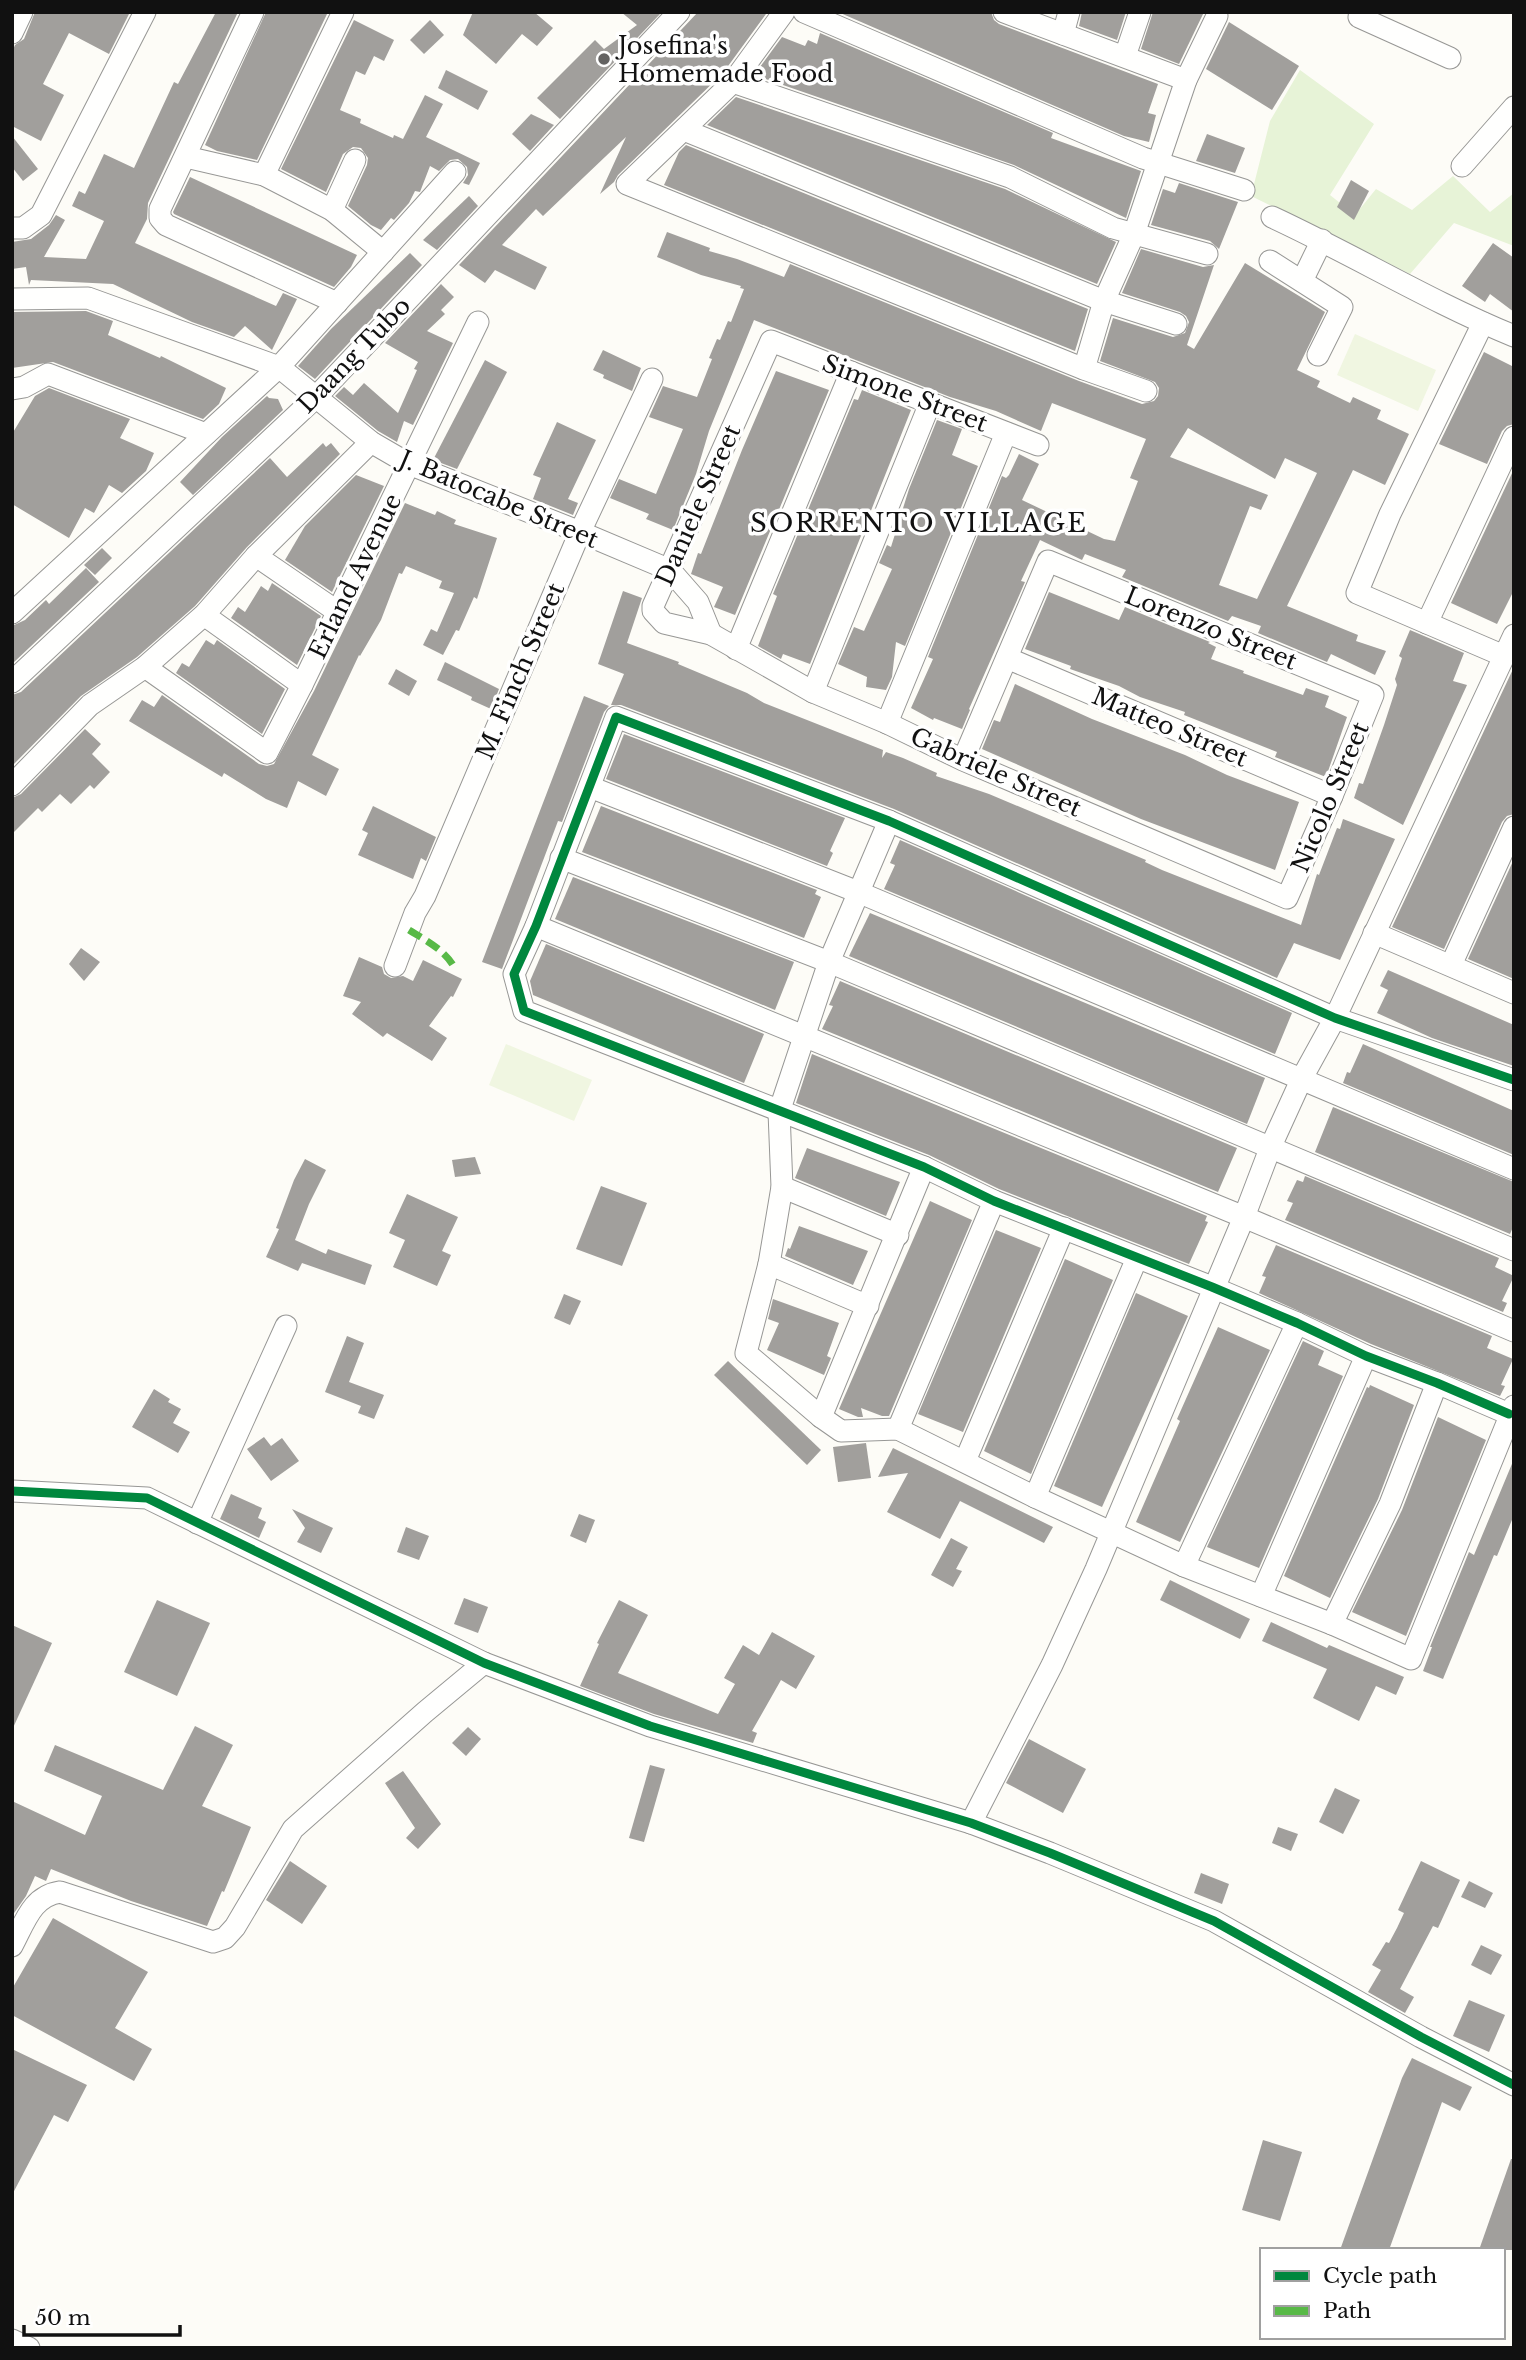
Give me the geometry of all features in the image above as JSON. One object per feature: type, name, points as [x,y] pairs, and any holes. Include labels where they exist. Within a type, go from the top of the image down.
[{"type":"street","points":[[12,33],[22,12]]},
{"type":"street","points":[[12,228],[23,228],[41,215],[145,12]]},
{"type":"street","points":[[253,12],[160,209],[160,218],[166,225],[337,303]]},
{"type":"street","points":[[264,175],[343,12]]},
{"type":"street","name":"Daang Tubo","points":[[12,682],[316,397],[679,12]]},
{"type":"street","points":[[784,12],[733,82],[627,184],[1084,369],[1146,391]]},
{"type":"street","points":[[804,12],[1143,158],[1244,190]]},
{"type":"street","points":[[1004,12],[1186,80]]},
{"type":"street","points":[[1063,34],[1069,12]]},
{"type":"street","points":[[1125,56],[1140,12]]},
{"type":"street","points":[[1362,12],[1359,17],[1450,58]]},
{"type":"street","points":[[1084,369],[1104,301],[1134,234],[1186,80],[1217,16]]},
{"type":"street","points":[[733,82],[1010,177],[1114,228],[1208,254]]},
{"type":"street","points":[[1462,166],[1514,107]]},
{"type":"street","points":[[684,130],[1104,301],[1176,324]]},
{"type":"street","points":[[186,157],[264,175],[332,210],[383,252]]},
{"type":"street","points":[[332,210],[355,160]]},
{"type":"street","points":[[12,613],[279,367],[455,172]]},
{"type":"street","points":[[1272,217],[1483,323],[1514,335]]},
{"type":"street","points":[[1302,281],[1322,240]]},
{"type":"street","points":[[1270,261],[1342,307],[1318,355]]},
{"type":"street","name":"J. Batocabe Street","points":[[12,299],[88,298],[279,367],[371,442],[409,464],[665,568]]},
{"type":"street","name":"Erland Avenue","points":[[145,667],[267,753],[478,322]]},
{"type":"street","points":[[1483,323],[1390,513],[1357,593],[1427,623],[1505,666]]},
{"type":"street","name":"Simone Street","points":[[771,341],[1038,445]]},
{"type":"street","name":"Daniele Street","points":[[710,634],[672,626],[654,614],[653,606],[665,568],[771,341]]},
{"type":"street","points":[[736,649],[851,372]]},
{"type":"street","points":[[12,409],[18,388],[48,374],[206,435]]},
{"type":"street","name":"M. Finch Street","points":[[395,966],[415,913],[580,532],[652,379]]},
{"type":"street","points":[[813,692],[930,403]]},
{"type":"street","points":[[887,723],[1006,433]]},
{"type":"street","points":[[1427,623],[1514,438]]},
{"type":"street","points":[[12,785],[90,705],[145,667],[204,615],[256,556],[371,442]]},
{"type":"street","points":[[256,556],[338,611]]},
{"type":"street","name":"Lorenzo Street","points":[[1007,658],[1048,561],[1373,695]]},
{"type":"street","points":[[665,568],[698,602],[710,634]]},
{"type":"street","points":[[204,615],[302,685]]},
{"type":"street","name":"Gabriele Street","points":[[710,634],[813,692],[887,723],[963,760],[1287,898]]},
{"type":"street","points":[[971,1824],[1052,1665],[1112,1532],[1271,1146],[1302,1078],[1335,1018],[1505,666],[1514,635]]},
{"type":"street","points":[[963,760],[1007,658]]},
{"type":"street","name":"Matteo Street","points":[[1007,658],[1332,796]]},
{"type":"street","name":"Nicolo Street","points":[[1287,898],[1373,695]]},
{"type":"street","points":[[889,821],[829,961],[779,1112],[782,1187],[769,1264],[746,1353],[821,1418],[841,1431],[898,1429],[1035,1497],[1184,1566],[1332,1624],[1411,1660],[1512,1410],[1366,1356],[1213,1287],[994,1201],[924,1167],[779,1112],[524,1011],[514,974],[536,926],[617,717],[889,821],[1335,1018],[1514,1080]]},
{"type":"street","points":[[590,786],[858,892],[1514,1169]]},
{"type":"street","points":[[1451,965],[1514,827]]},
{"type":"street","points":[[561,858],[829,961],[1514,1250]]},
{"type":"street","points":[[536,926],[1514,1331]]},
{"type":"street","points":[[1374,933],[1514,993]]},
{"type":"street","points":[[821,1418],[924,1167]]},
{"type":"street","points":[[782,1187],[898,1235]]},
{"type":"street","points":[[898,1429],[994,1201]]},
{"type":"street","points":[[965,1461],[1064,1228]]},
{"type":"street","points":[[1035,1497],[1137,1258]]},
{"type":"street","points":[[769,1264],[868,1306]]},
{"type":"street","points":[[1184,1566],[1297,1323]]},
{"type":"street","points":[[197,1523],[285,1326]]},
{"type":"street","points":[[1261,1596],[1366,1356]]},
{"type":"street","points":[[1332,1624],[1390,1504],[1437,1383]]},
{"type":"street","points":[[12,1491],[147,1498],[484,1663],[650,1726],[971,1824],[1049,1853],[1214,1921],[1421,2037],[1514,2085]]},
{"type":"street","points":[[12,1945],[37,1900],[47,1894],[60,1892],[213,1942],[225,1938],[235,1927],[293,1829],[484,1663]]},
{"type":"street","points":[[12,2340],[29,2348]]},
{"type":"green space","points":[[1300,70],[1374,124],[1330,195],[1355,215],[1376,189],[1412,210],[1453,176],[1490,212],[1514,193],[1514,246],[1454,223],[1410,274],[1251,196],[1270,121]]},
{"type":"green space","points":[[1355,334],[1436,370],[1418,411],[1337,375]]},
{"type":"green space","points":[[506,1044],[592,1080],[574,1121],[489,1085]]},
{"type":"building","points":[[35,12],[130,12],[109,54],[69,33],[43,84],[64,95],[41,141],[12,126],[12,52],[15,45],[24,39]]},
{"type":"building","points":[[216,12],[238,12],[148,203],[147,219],[135,243],[276,306],[283,293],[297,299],[272,350],[245,326],[234,337],[192,322],[113,284],[31,280],[29,285],[26,267],[12,269],[12,242],[31,239],[49,225],[56,215],[65,220],[44,257],[86,259],[104,221],[72,206],[79,191],[85,194],[104,154],[134,168],[174,82],[178,84]]},
{"type":"building","points":[[266,12],[328,12],[257,160],[217,151],[205,145]]},
{"type":"building","points":[[473,12],[534,12],[553,28],[537,46],[522,34],[496,64],[463,35]]},
{"type":"building","points":[[621,12],[660,14],[560,119],[537,98],[595,40],[604,49],[637,25]]},
{"type":"building","points":[[698,12],[766,14],[723,73],[618,175],[614,182],[600,194],[626,137],[543,216],[536,209],[502,245],[547,267],[535,290],[495,270],[485,283],[459,265]]},
{"type":"building","points":[[838,12],[991,12],[999,24],[1158,84],[1148,113],[1156,115],[1149,142],[1124,136]]},
{"type":"building","points":[[1082,12],[1126,12],[1117,40],[1079,26]]},
{"type":"building","points":[[1153,12],[1204,12],[1179,64],[1141,49]]},
{"type":"building","points":[[354,20],[394,40],[384,61],[374,56],[365,75],[356,71],[340,110],[361,119],[360,123],[393,138],[394,135],[403,139],[425,95],[443,104],[426,137],[480,163],[469,185],[463,183],[468,175],[467,167],[458,159],[450,160],[439,171],[430,166],[420,192],[415,191],[409,203],[381,230],[348,206],[367,165],[368,158],[361,148],[353,147],[343,154],[326,192],[281,169]]},
{"type":"building","points":[[430,20],[444,35],[424,54],[410,40]]},
{"type":"building","points":[[1229,22],[1299,66],[1272,110],[1206,69]]},
{"type":"building","points":[[820,33],[1053,133],[1051,138],[1141,171],[1126,218],[1014,165],[754,75],[782,37],[805,46],[808,40],[817,44]]},
{"type":"building","points":[[446,70],[488,91],[478,110],[438,88]]},
{"type":"building","points":[[736,97],[1005,189],[1116,242],[1097,284],[707,125]]},
{"type":"building","points":[[531,114],[554,125],[530,151],[512,134]]},
{"type":"building","points":[[1207,134],[1245,148],[1235,173],[1196,161]]},
{"type":"building","points":[[12,136],[38,169],[23,181],[12,167]]},
{"type":"building","points":[[686,145],[1088,309],[1075,351],[664,185],[679,152]]},
{"type":"building","points":[[190,177],[357,255],[351,267],[334,287],[174,214]]},
{"type":"building","points":[[1351,180],[1369,191],[1354,220],[1337,207]]},
{"type":"building","points":[[1179,183],[1238,202],[1219,249],[1210,241],[1151,225],[1163,189],[1175,193]]},
{"type":"building","points":[[469,196],[478,206],[437,250],[423,240]]},
{"type":"building","points":[[667,232],[710,248],[709,251],[784,277],[790,264],[1142,404],[1154,401],[1158,396],[1159,388],[1155,382],[1100,361],[1113,318],[1173,337],[1185,333],[1189,322],[1180,312],[1122,293],[1141,249],[1203,267],[1214,265],[1187,345],[1194,349],[1245,263],[1325,312],[1297,370],[1320,381],[1317,387],[1350,403],[1353,397],[1381,410],[1377,419],[1409,434],[1385,485],[1353,470],[1287,606],[1358,635],[1356,641],[1386,651],[1375,675],[1331,654],[1327,662],[1258,633],[1261,626],[1232,616],[1228,621],[1122,577],[1126,570],[1085,554],[1082,560],[1040,540],[1021,581],[1025,582],[962,729],[934,718],[933,720],[911,708],[933,659],[928,657],[1002,476],[1006,478],[1009,475],[1019,454],[1039,464],[1022,500],[1104,539],[1115,541],[1138,481],[1130,478],[1146,439],[1052,403],[1041,431],[996,411],[950,397],[754,320],[673,530],[646,519],[649,514],[610,498],[619,479],[656,494],[683,429],[649,417],[663,386],[697,397],[717,339],[720,340],[728,321],[731,322],[744,289],[657,257]],"holes":[[[1188,428],[1275,479],[1285,458],[1317,473],[1257,599],[1219,585],[1250,506],[1261,510],[1268,495],[1170,457]]]},
{"type":"building","points":[[1493,243],[1514,258],[1514,312],[1490,294],[1485,302],[1462,286]]},
{"type":"building","points":[[410,253],[422,265],[315,379],[298,366],[331,329]]},
{"type":"building","points":[[441,284],[454,297],[441,310],[445,314],[427,331],[453,343],[413,425],[404,421],[397,442],[378,431],[335,396],[344,387],[353,395],[364,383],[398,413],[418,362],[385,343]]},
{"type":"building","points":[[86,311],[113,321],[108,335],[160,358],[161,356],[226,388],[219,404],[203,419],[53,362],[12,368],[12,312]]},
{"type":"building","points":[[603,350],[641,368],[632,391],[603,378],[604,375],[593,370]]},
{"type":"building","points":[[1484,352],[1514,367],[1514,424],[1502,431],[1487,464],[1439,444]]},
{"type":"building","points":[[485,360],[507,372],[457,469],[433,460]]},
{"type":"building","points":[[776,371],[829,390],[735,615],[714,607],[723,587],[691,574]]},
{"type":"building","points":[[49,388],[130,419],[120,438],[154,453],[146,471],[122,493],[109,485],[94,513],[85,508],[69,538],[12,504],[12,434],[35,396]]},
{"type":"building","points":[[862,390],[911,410],[810,664],[783,654],[781,659],[758,646],[777,596],[773,594],[854,399],[858,400]]},
{"type":"building","points":[[267,396],[278,399],[283,410],[193,495],[180,482],[222,437]]},
{"type":"building","points":[[937,420],[962,429],[952,455],[978,466],[905,646],[896,642],[892,677],[886,690],[866,687],[867,677],[838,664],[854,627],[864,631],[892,569],[879,563],[887,545],[891,547],[909,489]]},
{"type":"building","points":[[557,422],[596,440],[568,499],[578,503],[573,515],[533,499],[541,478],[533,475]]},
{"type":"building","points":[[323,443],[326,447],[331,443],[340,454],[247,547],[195,606],[137,657],[81,696],[12,766],[12,695],[21,692],[270,458],[287,477]]},
{"type":"building","points":[[1514,469],[1514,590],[1497,624],[1451,603]]},
{"type":"building","points":[[356,475],[384,486],[332,592],[285,560],[305,526]]},
{"type":"building","points":[[405,503],[435,515],[437,511],[456,520],[454,524],[497,538],[477,599],[474,597],[459,631],[456,630],[443,655],[423,645],[431,629],[437,632],[454,593],[439,588],[442,581],[406,566],[402,574],[399,573],[381,620],[359,655],[312,755],[339,769],[326,796],[298,781],[287,808],[266,799],[224,773],[222,777],[129,721],[142,700],[154,707],[162,695],[259,764],[274,764],[314,691]]},
{"type":"building","points":[[102,548],[112,558],[95,575],[84,565]]},
{"type":"building","points":[[86,568],[99,582],[12,664],[12,626],[25,620],[46,600],[49,604]]},
{"type":"building","points":[[272,583],[321,616],[297,665],[231,618],[238,607],[245,612],[261,586],[268,591]]},
{"type":"building","points":[[623,591],[642,598],[627,643],[679,662],[678,664],[764,703],[883,750],[882,758],[886,752],[903,758],[937,773],[936,776],[989,794],[1146,860],[1145,862],[1162,870],[1301,925],[1317,874],[1319,875],[1343,819],[1395,839],[1340,960],[1294,943],[1277,978],[894,809],[621,705],[611,705],[624,674],[598,664]]},
{"type":"building","points":[[1049,592],[1119,620],[1125,607],[1210,642],[1208,643],[1216,647],[1211,659],[1244,671],[1243,673],[1303,695],[1306,688],[1329,696],[1325,707],[1347,717],[1326,777],[1275,757],[1277,752],[1184,715],[1185,712],[1140,697],[1025,649]]},
{"type":"building","points":[[1410,630],[1464,653],[1453,681],[1467,685],[1403,825],[1354,798],[1359,783],[1363,784],[1384,725],[1397,685],[1395,679],[1402,658],[1399,656]]},
{"type":"building","points":[[206,640],[214,645],[217,640],[285,689],[262,734],[176,673],[182,663],[189,667]]},
{"type":"building","points":[[445,662],[499,689],[491,709],[437,680]]},
{"type":"building","points":[[1514,667],[1514,814],[1507,816],[1502,822],[1444,949],[1392,927]]},
{"type":"building","points":[[396,669],[417,681],[409,696],[388,684]]},
{"type":"building","points":[[1015,684],[1092,719],[1299,802],[1275,870],[1141,819],[982,749],[994,720],[1000,722]]},
{"type":"building","points":[[584,696],[609,706],[604,712],[562,822],[558,821],[502,969],[482,962]]},
{"type":"building","points":[[85,729],[101,744],[92,754],[110,772],[94,789],[90,785],[71,804],[60,794],[42,812],[38,808],[12,834],[12,798],[21,794]]},
{"type":"building","points":[[624,734],[845,818],[830,851],[833,853],[827,866],[606,779]]},
{"type":"building","points":[[373,806],[436,837],[426,861],[421,858],[413,879],[358,855],[368,833],[362,830]]},
{"type":"building","points":[[601,806],[817,890],[815,894],[821,897],[804,938],[582,852]]},
{"type":"building","points":[[900,840],[1292,1013],[1275,1054],[884,889],[895,865],[890,863]]},
{"type":"building","points":[[1514,859],[1514,979],[1468,959]]},
{"type":"building","points":[[573,877],[794,962],[775,1010],[555,919]]},
{"type":"building","points":[[870,913],[1265,1078],[1247,1124],[849,956]]},
{"type":"building","points":[[546,944],[764,1034],[744,1083],[533,995],[530,981]]},
{"type":"building","points":[[81,948],[100,962],[84,981],[69,964]]},
{"type":"building","points":[[359,957],[382,967],[384,974],[391,978],[403,976],[413,981],[423,960],[462,979],[453,997],[451,996],[429,1026],[447,1038],[432,1061],[387,1033],[383,1037],[352,1014],[361,1002],[343,996]]},
{"type":"building","points":[[1388,970],[1514,1025],[1514,1066],[1432,1038],[1377,1013],[1388,990],[1380,986]]},
{"type":"building","points":[[840,981],[1237,1148],[1218,1192],[822,1029],[833,1006],[829,1005]]},
{"type":"building","points":[[1363,1044],[1514,1111],[1514,1155],[1343,1083]]},
{"type":"building","points":[[812,1054],[1207,1216],[1205,1221],[1208,1222],[1189,1264],[999,1189],[929,1155],[796,1103]]},
{"type":"building","points":[[1333,1107],[1514,1182],[1514,1225],[1510,1234],[1315,1152]]},
{"type":"building","points":[[807,1148],[900,1182],[886,1216],[795,1178]]},
{"type":"building","points":[[475,1157],[481,1174],[455,1177],[452,1160]]},
{"type":"building","points":[[305,1159],[326,1170],[295,1240],[326,1254],[328,1249],[372,1265],[365,1285],[302,1263],[298,1271],[266,1257],[279,1229],[276,1228],[294,1180]]},
{"type":"building","points":[[1305,1176],[1499,1258],[1495,1267],[1514,1276],[1502,1301],[1507,1303],[1503,1312],[1285,1220],[1293,1203],[1287,1201],[1297,1180],[1303,1182]]},
{"type":"building","points":[[601,1186],[647,1203],[622,1266],[576,1249]]},
{"type":"building","points":[[407,1194],[458,1217],[442,1251],[451,1255],[437,1286],[393,1267],[405,1240],[389,1233]]},
{"type":"building","points":[[930,1201],[972,1220],[889,1416],[861,1408],[863,1417],[858,1417],[839,1409]]},
{"type":"building","points":[[799,1226],[868,1251],[853,1285],[785,1256]]},
{"type":"building","points":[[996,1230],[1041,1248],[963,1432],[918,1414]]},
{"type":"building","points":[[1276,1245],[1492,1336],[1487,1348],[1513,1359],[1501,1385],[1505,1386],[1500,1396],[1371,1344],[1259,1293],[1266,1277],[1262,1276]]},
{"type":"building","points":[[1065,1259],[1113,1280],[1031,1474],[984,1451]]},
{"type":"building","points":[[1136,1293],[1188,1316],[1102,1507],[1054,1486]]},
{"type":"building","points":[[564,1294],[581,1301],[570,1325],[554,1318]]},
{"type":"building","points":[[773,1299],[839,1323],[827,1356],[831,1358],[824,1375],[767,1350],[779,1323],[768,1319]]},
{"type":"building","points":[[1218,1327],[1270,1350],[1180,1542],[1136,1522],[1180,1421],[1177,1419]]},
{"type":"building","points":[[347,1336],[364,1343],[349,1382],[384,1395],[374,1419],[358,1413],[361,1406],[325,1392]]},
{"type":"building","points":[[1303,1341],[1324,1351],[1318,1365],[1343,1376],[1259,1568],[1207,1547]]},
{"type":"building","points":[[728,1361],[821,1450],[807,1465],[714,1375]]},
{"type":"building","points":[[1370,1385],[1414,1405],[1378,1499],[1330,1598],[1284,1576]]},
{"type":"building","points":[[154,1389],[170,1399],[168,1402],[181,1409],[173,1423],[190,1432],[178,1453],[132,1427]]},
{"type":"building","points":[[1438,1417],[1486,1440],[1406,1636],[1352,1612],[1402,1510]]},
{"type":"building","points":[[264,1437],[271,1446],[282,1438],[299,1461],[271,1481],[247,1449]]},
{"type":"building","points":[[866,1443],[871,1478],[838,1482],[833,1447]]},
{"type":"building","points":[[893,1448],[1053,1527],[1044,1543],[960,1501],[940,1539],[887,1512],[908,1473],[878,1477]]},
{"type":"building","points":[[1514,1459],[1514,1515],[1497,1556],[1494,1555],[1443,1679],[1423,1671],[1430,1647],[1469,1552],[1474,1555]]},
{"type":"building","points":[[231,1494],[262,1508],[258,1518],[266,1522],[259,1538],[220,1519]]},
{"type":"building","points":[[292,1509],[333,1528],[321,1553],[297,1542],[305,1528]]},
{"type":"building","points":[[579,1514],[595,1520],[586,1543],[570,1536]]},
{"type":"building","points":[[406,1527],[429,1536],[419,1560],[397,1552]]},
{"type":"building","points":[[951,1538],[968,1547],[956,1569],[962,1571],[953,1587],[931,1575]]},
{"type":"building","points":[[1170,1580],[1250,1619],[1240,1639],[1160,1600]]},
{"type":"building","points":[[464,1598],[488,1607],[478,1633],[454,1624]]},
{"type":"building","points":[[157,1600],[210,1623],[177,1696],[124,1672]]},
{"type":"building","points":[[619,1600],[648,1615],[618,1673],[718,1714],[735,1684],[724,1678],[743,1645],[759,1655],[772,1632],[815,1656],[796,1689],[781,1680],[752,1731],[757,1733],[753,1743],[654,1714],[580,1686],[599,1644],[597,1643]]},
{"type":"building","points":[[1271,1622],[1327,1648],[1329,1645],[1404,1677],[1396,1695],[1376,1686],[1359,1721],[1313,1698],[1327,1669],[1262,1641]]},
{"type":"building","points":[[12,1625],[52,1643],[12,1730]]},
{"type":"building","points":[[195,1726],[233,1745],[202,1806],[251,1827],[207,1926],[131,1901],[51,1869],[46,1881],[35,1876],[26,1896],[12,1916],[12,1801],[85,1835],[102,1796],[44,1771],[55,1745],[163,1790]]},
{"type":"building","points":[[468,1727],[481,1739],[466,1756],[452,1743]]},
{"type":"building","points":[[1029,1739],[1086,1769],[1063,1813],[1006,1783]]},
{"type":"building","points":[[650,1765],[665,1769],[644,1842],[629,1838]]},
{"type":"building","points":[[403,1771],[441,1824],[418,1849],[406,1838],[415,1828],[385,1783]]},
{"type":"building","points":[[1335,1788],[1360,1800],[1343,1834],[1319,1822]]},
{"type":"building","points":[[1278,1827],[1298,1834],[1291,1851],[1272,1843]]},
{"type":"building","points":[[290,1861],[327,1886],[302,1924],[266,1900]]},
{"type":"building","points":[[1421,1861],[1460,1880],[1438,1928],[1433,1926],[1400,1989],[1414,1997],[1405,2013],[1368,1992],[1381,1970],[1372,1965],[1397,1928],[1404,1913],[1398,1910]]},
{"type":"building","points":[[1201,1873],[1229,1884],[1222,1904],[1194,1893]]},
{"type":"building","points":[[1469,1881],[1493,1893],[1485,1908],[1461,1897]]},
{"type":"building","points":[[53,1918],[148,1972],[115,2028],[152,2049],[134,2081],[12,2015],[12,1989]]},
{"type":"building","points":[[1481,1945],[1502,1955],[1491,1975],[1471,1965]]},
{"type":"building","points":[[1469,2000],[1505,2015],[1489,2052],[1453,2036]]},
{"type":"building","points":[[12,2049],[87,2085],[68,2122],[54,2115],[12,2195]]},
{"type":"building","points":[[1412,2058],[1472,2087],[1460,2111],[1442,2102],[1390,2248],[1341,2248],[1402,2078]]},
{"type":"building","points":[[1263,2140],[1302,2152],[1280,2221],[1242,2210]]},
{"type":"building","points":[[1511,2159],[1514,2159],[1514,2250],[1480,2248]]},
{"type":"marked path","points":[[409,930],[440,950],[454,967]]},
{"type":"cycle path","points":[[1509,1414],[1366,1356],[1212,1287],[994,1201],[924,1167],[524,1011],[514,974],[536,926],[616,717],[889,821],[1335,1018],[1514,1080]]},
{"type":"cycle path","points":[[12,1491],[147,1498],[484,1663],[650,1726],[971,1823],[1050,1853],[1214,1921],[1421,2037],[1514,2085]]},
{"type":"place","name":"Josefina's Homemade Food","points":[[604,59]]},
{"type":"district","name":"SORRENTO VILLAGE","points":[[919,523]]}]
